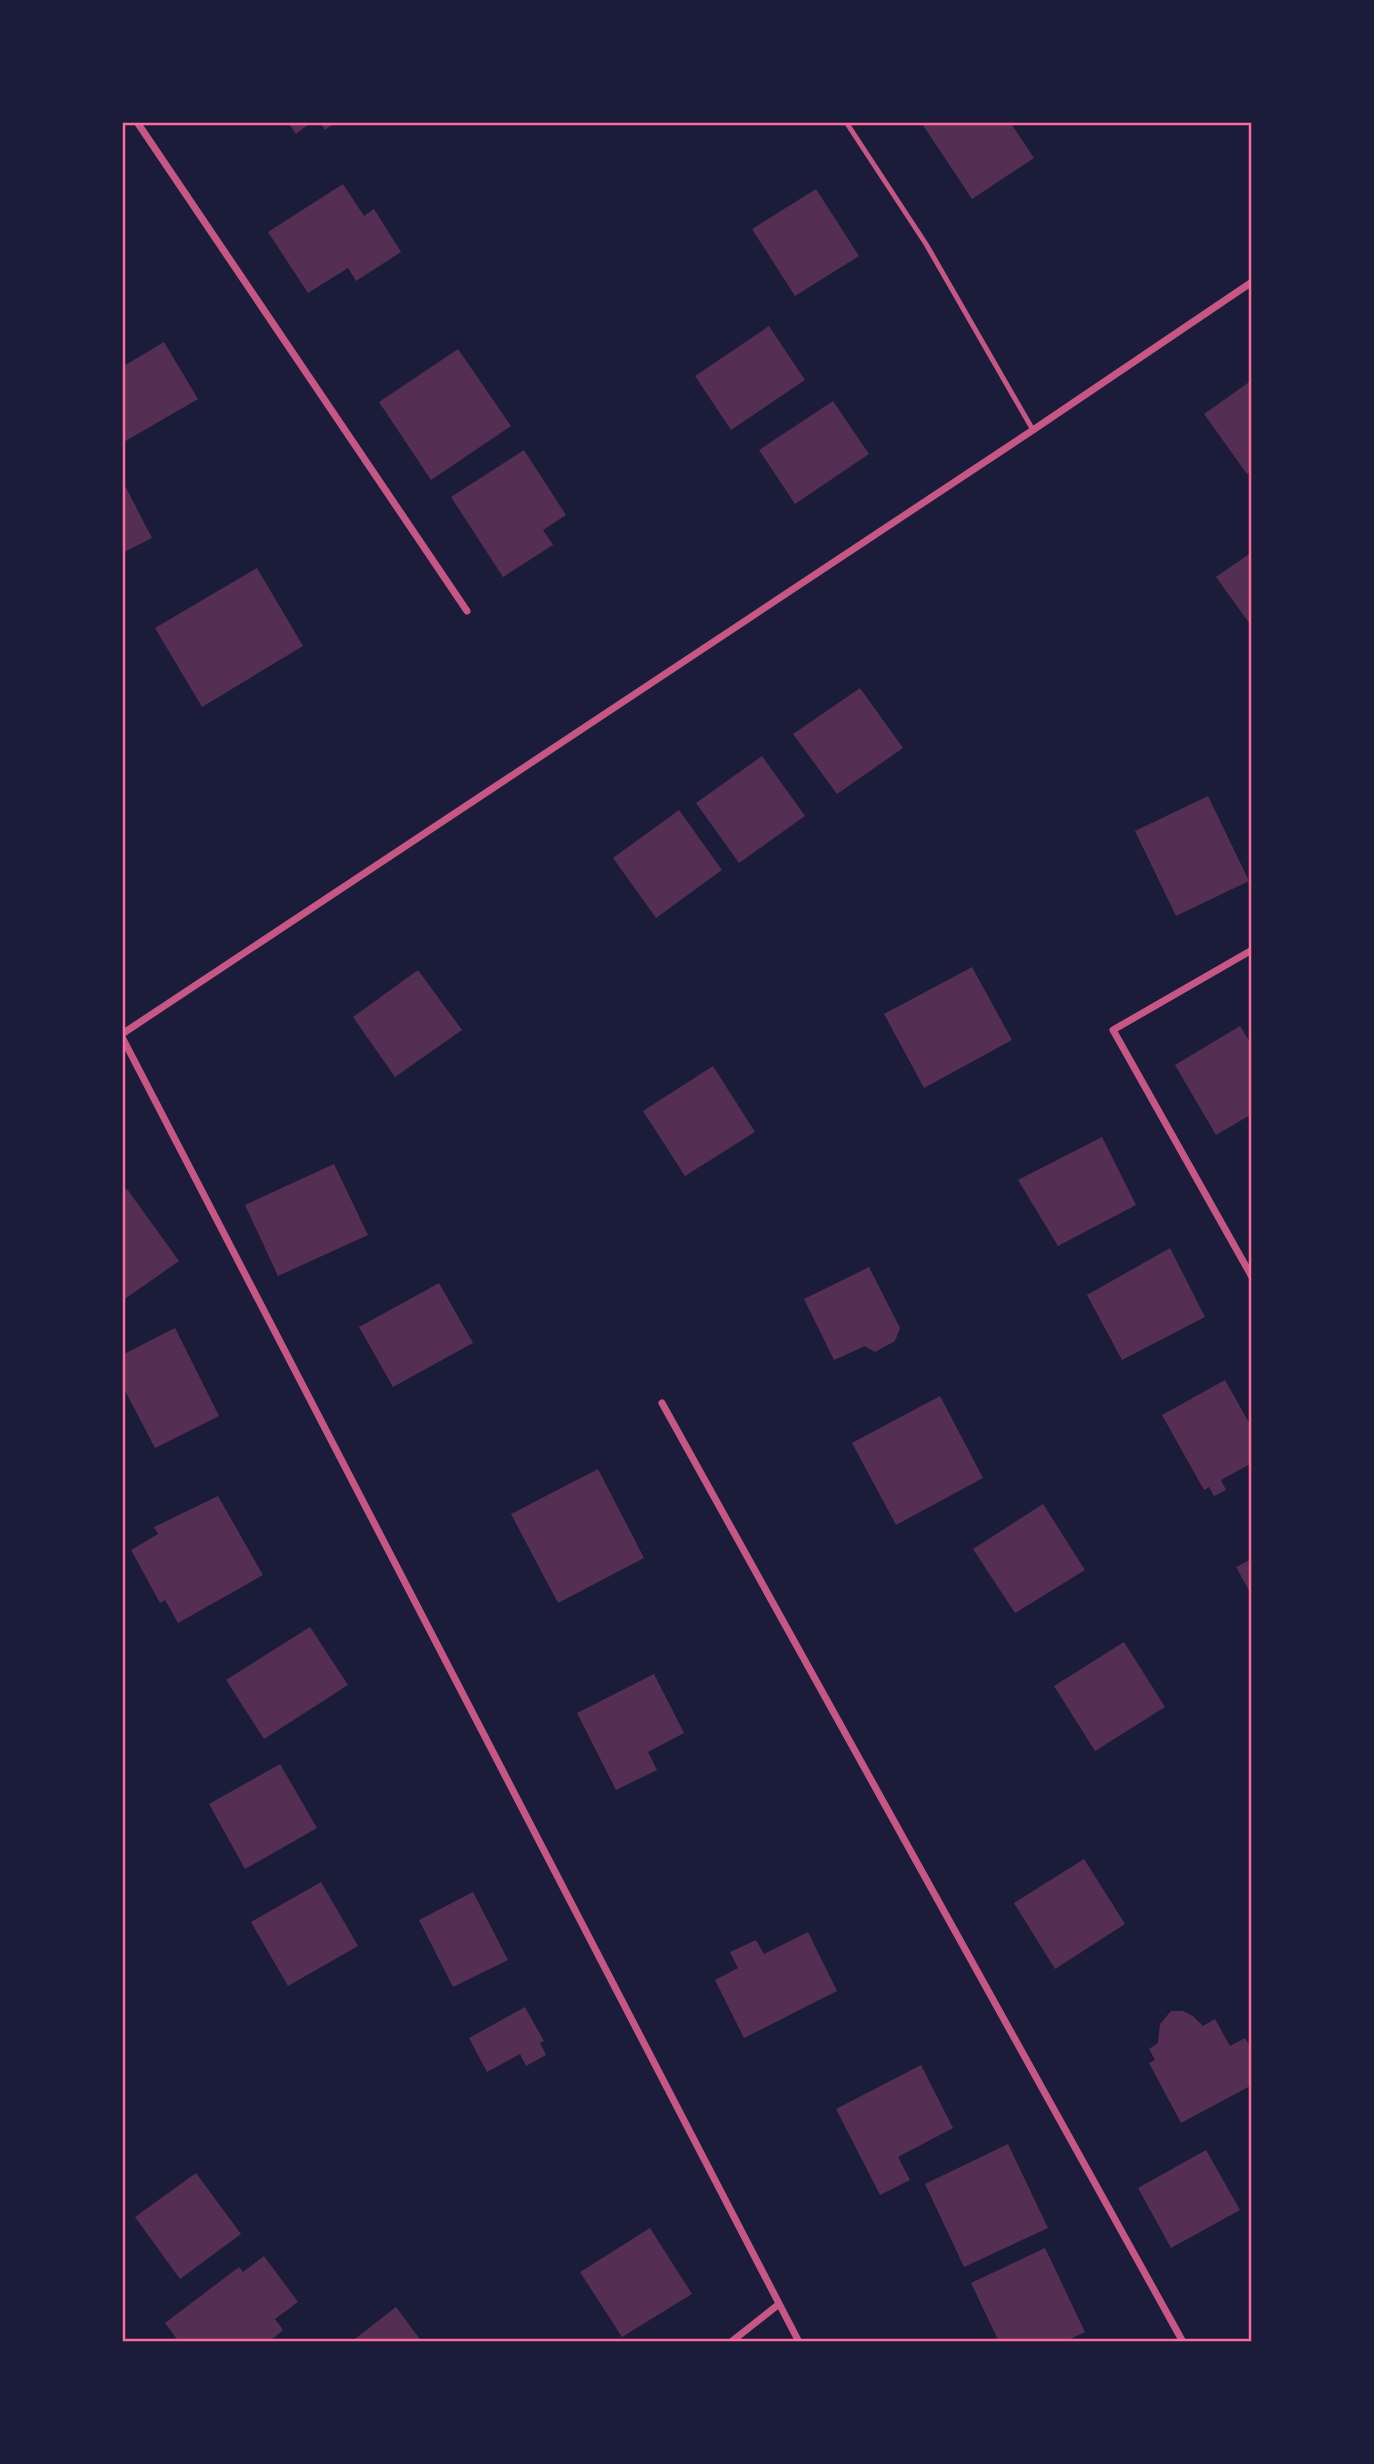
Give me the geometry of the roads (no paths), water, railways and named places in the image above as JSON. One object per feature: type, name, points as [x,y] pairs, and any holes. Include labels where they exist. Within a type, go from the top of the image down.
[{"type":"street","points":[[137,122],[467,611]]},
{"type":"street","points":[[799,2342],[122,1036],[1251,282]]},
{"type":"street","points":[[1251,950],[1114,1030],[1251,1277]]},
{"type":"street","points":[[662,1403],[1183,2342]]},
{"type":"street","points":[[731,2342],[779,2304]]},
{"type":"lane","points":[[846,122],[926,244],[1033,430]]}]
